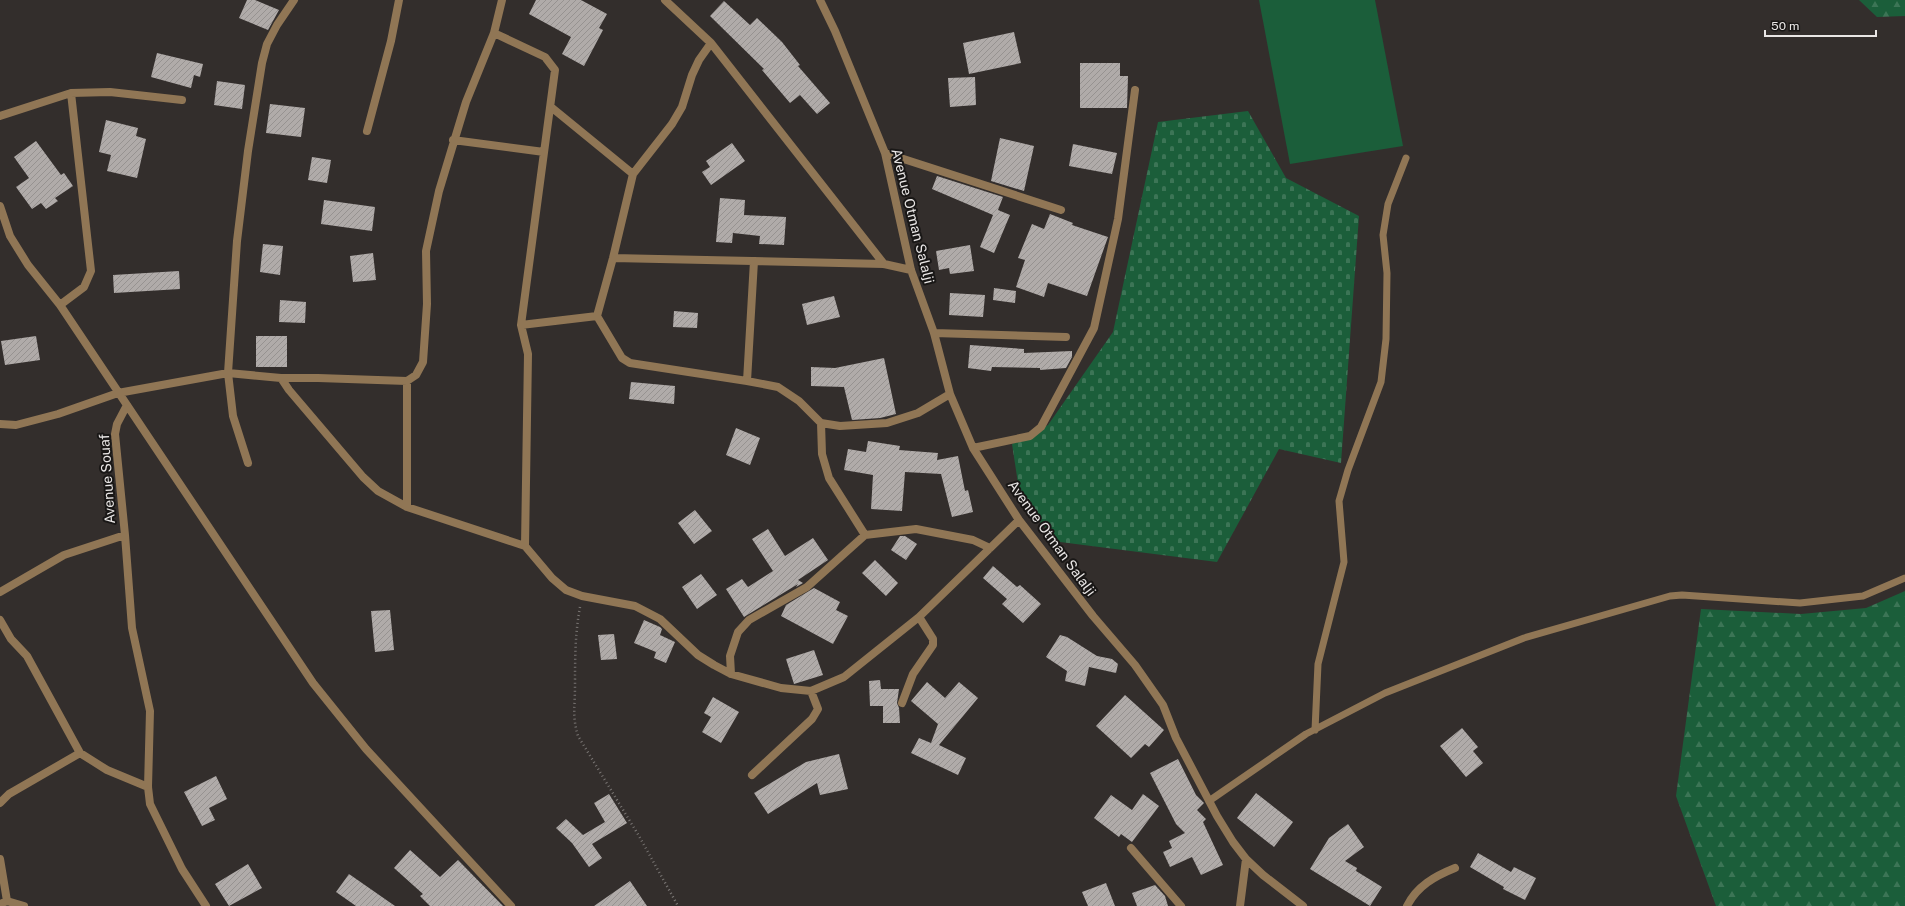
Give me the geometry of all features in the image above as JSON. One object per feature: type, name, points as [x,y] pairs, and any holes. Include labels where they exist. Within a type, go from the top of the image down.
[{"type":"street","points":[[248,463],[233,416],[228,373],[237,241],[258,81],[267,44],[277,25],[294,0]]},
{"type":"street","points":[[367,131],[391,41],[399,0]]},
{"type":"street","points":[[0,424],[16,425],[58,414],[118,393],[228,373],[281,378],[407,381],[416,375],[423,362],[427,304],[426,251],[439,191],[453,140],[466,102],[494,33],[502,0]]},
{"type":"street","points":[[665,0],[711,42],[884,264]]},
{"type":"street","name":"Avenue Otman Salalji","points":[[820,0],[835,31],[885,153],[911,270],[934,333],[950,394],[973,448],[1019,520],[1093,616],[1135,665],[1163,705],[1176,738],[1209,801],[1233,842],[1246,859],[1272,883],[1303,906]]},
{"type":"street","points":[[494,33],[545,57],[555,70],[521,325],[528,354],[526,546]]},
{"type":"street","points":[[711,42],[699,60],[692,75],[682,107],[672,124],[633,174],[613,258],[596,316],[616,350],[622,358],[630,364],[778,387],[799,401],[821,423],[847,426],[887,423],[918,412],[950,394]]},
{"type":"street","points":[[973,448],[1030,436],[1041,427],[1094,328],[1118,219],[1135,90]]},
{"type":"street","points":[[0,116],[72,93],[110,92],[182,100]]},
{"type":"street","points":[[60,305],[84,287],[91,271],[72,93]]},
{"type":"street","points":[[551,108],[633,174]]},
{"type":"street","points":[[453,140],[544,152]]},
{"type":"street","points":[[885,153],[1061,210]]},
{"type":"street","points":[[0,206],[10,236],[28,265],[60,305],[313,683],[366,749],[511,906]]},
{"type":"street","points":[[0,230],[10,236]]},
{"type":"street","points":[[613,258],[884,264],[911,270]]},
{"type":"street","points":[[747,381],[754,261]]},
{"type":"street","points":[[521,325],[596,316]]},
{"type":"street","points":[[934,333],[1066,337]]},
{"type":"street","points":[[281,378],[289,390],[363,477],[378,491],[407,507],[526,546],[552,578],[566,590],[582,596],[635,606],[660,619],[698,655],[731,674],[782,688],[811,691],[844,677],[919,617],[1019,520]]},
{"type":"street","points":[[407,381],[407,507]]},
{"type":"street","name":"Avenue Souaf","points":[[0,592],[64,555],[124,535],[115,434],[117,424],[127,405]]},
{"type":"street","points":[[821,423],[822,454],[829,478],[865,535]]},
{"type":"street","points":[[731,674],[730,656],[738,632],[749,620],[807,587],[865,535],[916,529],[973,540],[990,548]]},
{"type":"street","points":[[124,535],[132,628],[150,711],[148,787],[150,804],[182,869],[206,906]]},
{"type":"street","points":[[902,703],[913,674],[933,645],[934,639],[919,617]]},
{"type":"street","points":[[0,620],[10,639],[27,656],[80,753],[107,770],[148,787]]},
{"type":"street","points":[[752,775],[812,719],[818,709],[811,691]]},
{"type":"street","points":[[0,803],[9,794],[80,753]]},
{"type":"street","points":[[1130,848],[1181,906]]},
{"type":"street","points":[[0,859],[4,902],[24,906]]},
{"type":"street","points":[[1240,906],[1246,859]]},
{"type":"street","points":[[1406,906],[1418,890],[1430,880],[1455,868]]},
{"type":"lane","points":[[1315,730],[1318,664],[1344,562],[1339,501],[1348,470],[1381,382],[1386,339],[1387,295],[1387,272],[1383,235],[1388,204],[1406,158]]},
{"type":"lane","points":[[1209,801],[1306,734],[1385,693],[1524,638],[1670,596],[1682,595],[1800,603],[1863,596],[1905,578]]},
{"type":"path","points":[[582,596],[575,636],[573,721],[578,736],[632,824],[678,906]]},
{"type":"green space","points":[[1259,0],[1375,0],[1403,146],[1290,164]]},
{"type":"green space","points":[[1859,0],[1905,0],[1905,16],[1877,17]]},
{"type":"green space","points":[[1248,111],[1286,178],[1359,216],[1341,463],[1279,449],[1217,562],[1060,542],[1021,503],[1012,444],[1048,425],[1113,332],[1158,122]]},
{"type":"green space","points":[[1905,591],[1905,906],[1716,906],[1676,796],[1701,609],[1801,614],[1866,608]]},
{"type":"building","points":[[247,0],[255,0],[279,10],[268,30],[239,18]]},
{"type":"building","points":[[536,0],[581,0],[607,14],[599,28],[603,30],[584,66],[562,54],[571,37],[529,14]]},
{"type":"building","points":[[724,1],[750,25],[757,18],[782,42],[800,65],[798,66],[830,103],[817,114],[800,95],[790,103],[762,70],[764,69],[710,16]]},
{"type":"building","points":[[1014,32],[1021,63],[969,74],[963,43]]},
{"type":"building","points":[[157,53],[203,64],[200,77],[194,75],[191,88],[151,77]]},
{"type":"building","points":[[1080,63],[1120,63],[1120,76],[1128,76],[1127,108],[1080,108]]},
{"type":"building","points":[[975,77],[976,105],[950,107],[948,78]]},
{"type":"building","points":[[217,81],[245,85],[242,109],[214,105]]},
{"type":"building","points":[[270,104],[305,108],[301,137],[266,133]]},
{"type":"building","points":[[106,120],[138,128],[136,136],[146,139],[137,178],[107,171],[111,155],[99,152]]},
{"type":"building","points":[[1000,138],[1034,146],[1024,191],[991,181]]},
{"type":"building","points":[[36,141],[61,175],[64,173],[73,186],[55,198],[58,201],[46,209],[41,203],[32,209],[16,187],[29,178],[14,157]]},
{"type":"building","points":[[732,143],[745,161],[711,185],[702,172],[710,167],[706,161]]},
{"type":"building","points":[[1073,144],[1117,153],[1112,174],[1069,166]]},
{"type":"building","points":[[312,157],[331,160],[327,183],[308,180]]},
{"type":"building","points":[[937,176],[1003,197],[998,210],[1010,215],[994,253],[980,247],[993,215],[932,189]]},
{"type":"building","points":[[720,198],[745,200],[744,215],[786,217],[784,245],[759,244],[760,236],[733,233],[732,243],[716,242]]},
{"type":"building","points":[[324,200],[375,207],[372,231],[321,224]]},
{"type":"building","points":[[1050,214],[1073,223],[1072,225],[1108,237],[1087,296],[1048,283],[1044,297],[1016,287],[1025,260],[1018,258],[1032,224],[1044,229]]},
{"type":"building","points":[[263,244],[283,246],[280,275],[260,272]]},
{"type":"building","points":[[970,245],[974,271],[950,274],[949,268],[939,270],[936,251]]},
{"type":"building","points":[[373,253],[376,280],[353,282],[350,256]]},
{"type":"building","points":[[179,271],[180,289],[114,293],[113,275]]},
{"type":"building","points":[[994,288],[1016,291],[1015,303],[993,300]]},
{"type":"building","points":[[950,293],[985,295],[983,317],[949,315]]},
{"type":"building","points":[[834,296],[840,317],[807,325],[802,304]]},
{"type":"building","points":[[280,300],[306,302],[305,323],[279,322]]},
{"type":"building","points":[[674,311],[698,313],[697,328],[673,327]]},
{"type":"building","points":[[36,336],[40,360],[5,365],[1,341]]},
{"type":"building","points":[[256,336],[287,336],[287,367],[256,367]]},
{"type":"building","points":[[970,345],[1024,349],[1024,353],[1072,351],[1072,357],[1066,368],[1040,370],[1040,368],[992,367],[991,371],[968,368]]},
{"type":"building","points":[[884,358],[896,414],[880,418],[852,420],[844,387],[811,386],[811,367],[835,368]]},
{"type":"building","points":[[631,382],[675,386],[674,404],[629,399]]},
{"type":"building","points":[[736,428],[760,438],[750,465],[726,455]]},
{"type":"building","points":[[868,441],[900,446],[899,450],[938,453],[937,460],[958,456],[965,491],[968,490],[973,512],[952,517],[941,474],[905,472],[902,511],[871,509],[873,475],[844,470],[848,449],[866,452]]},
{"type":"building","points":[[695,510],[712,531],[694,544],[678,523]]},
{"type":"building","points":[[768,529],[785,556],[813,538],[828,560],[798,580],[803,583],[796,587],[798,584],[744,617],[726,589],[742,579],[748,587],[773,571],[752,539]]},
{"type":"building","points":[[900,536],[905,536],[917,544],[906,560],[891,550]]},
{"type":"building","points":[[875,560],[898,583],[886,596],[862,573]]},
{"type":"building","points":[[993,566],[1017,587],[1020,585],[1041,604],[1023,623],[1002,604],[1007,599],[983,578]]},
{"type":"building","points":[[701,574],[717,595],[697,609],[682,587]]},
{"type":"building","points":[[814,588],[840,602],[836,610],[848,616],[833,644],[781,616],[786,605]]},
{"type":"building","points":[[390,610],[394,650],[375,652],[371,611]]},
{"type":"building","points":[[644,620],[660,627],[662,629],[660,635],[675,642],[666,663],[654,658],[656,652],[634,643]]},
{"type":"building","points":[[614,634],[617,659],[601,660],[598,635]]},
{"type":"building","points":[[1060,635],[1067,637],[1097,656],[1112,659],[1118,664],[1116,673],[1089,667],[1085,686],[1065,681],[1067,671],[1046,657]]},
{"type":"building","points":[[814,650],[823,675],[794,684],[786,659]]},
{"type":"building","points":[[880,680],[881,689],[899,689],[897,703],[899,708],[900,723],[883,723],[883,706],[870,706],[869,681]]},
{"type":"building","points":[[927,682],[945,698],[959,682],[978,698],[939,745],[966,758],[958,775],[911,753],[919,738],[931,743],[938,724],[911,701]]},
{"type":"building","points":[[1125,695],[1164,730],[1149,747],[1145,744],[1131,758],[1096,726]]},
{"type":"building","points":[[713,697],[739,712],[721,743],[702,732],[711,717],[704,713]]},
{"type":"building","points":[[1462,728],[1478,747],[1473,751],[1483,763],[1466,777],[1440,746]]},
{"type":"building","points":[[839,754],[848,789],[820,795],[817,783],[768,814],[754,793],[806,762]]},
{"type":"building","points":[[1178,759],[1196,795],[1204,803],[1197,810],[1206,819],[1203,822],[1223,865],[1201,875],[1192,857],[1170,867],[1163,852],[1172,848],[1169,841],[1185,833],[1176,824],[1150,773]]},
{"type":"building","points":[[216,776],[227,799],[209,808],[215,820],[202,826],[184,792]]},
{"type":"building","points":[[1256,793],[1293,822],[1274,847],[1237,818]]},
{"type":"building","points":[[609,794],[627,823],[592,844],[602,858],[589,867],[572,843],[556,828],[566,819],[583,835],[605,822],[594,803]]},
{"type":"building","points":[[1143,794],[1159,806],[1132,842],[1121,834],[1119,837],[1094,818],[1111,795],[1132,810]]},
{"type":"building","points":[[1348,824],[1364,847],[1345,861],[1357,868],[1356,871],[1382,887],[1370,906],[1310,869],[1329,838]]},
{"type":"building","points":[[410,850],[440,877],[458,860],[503,906],[430,906],[420,896],[423,894],[394,868]]},
{"type":"building","points":[[1478,853],[1511,872],[1514,867],[1536,878],[1525,900],[1503,889],[1504,887],[1470,867]]},
{"type":"building","points":[[248,864],[262,888],[229,906],[215,884]]},
{"type":"building","points":[[349,874],[395,906],[356,906],[336,892]]},
{"type":"building","points":[[630,881],[647,906],[594,906]]},
{"type":"building","points":[[1106,883],[1115,906],[1088,906],[1082,892]]},
{"type":"building","points":[[1155,885],[1165,896],[1168,906],[1137,906],[1132,893]]}]
